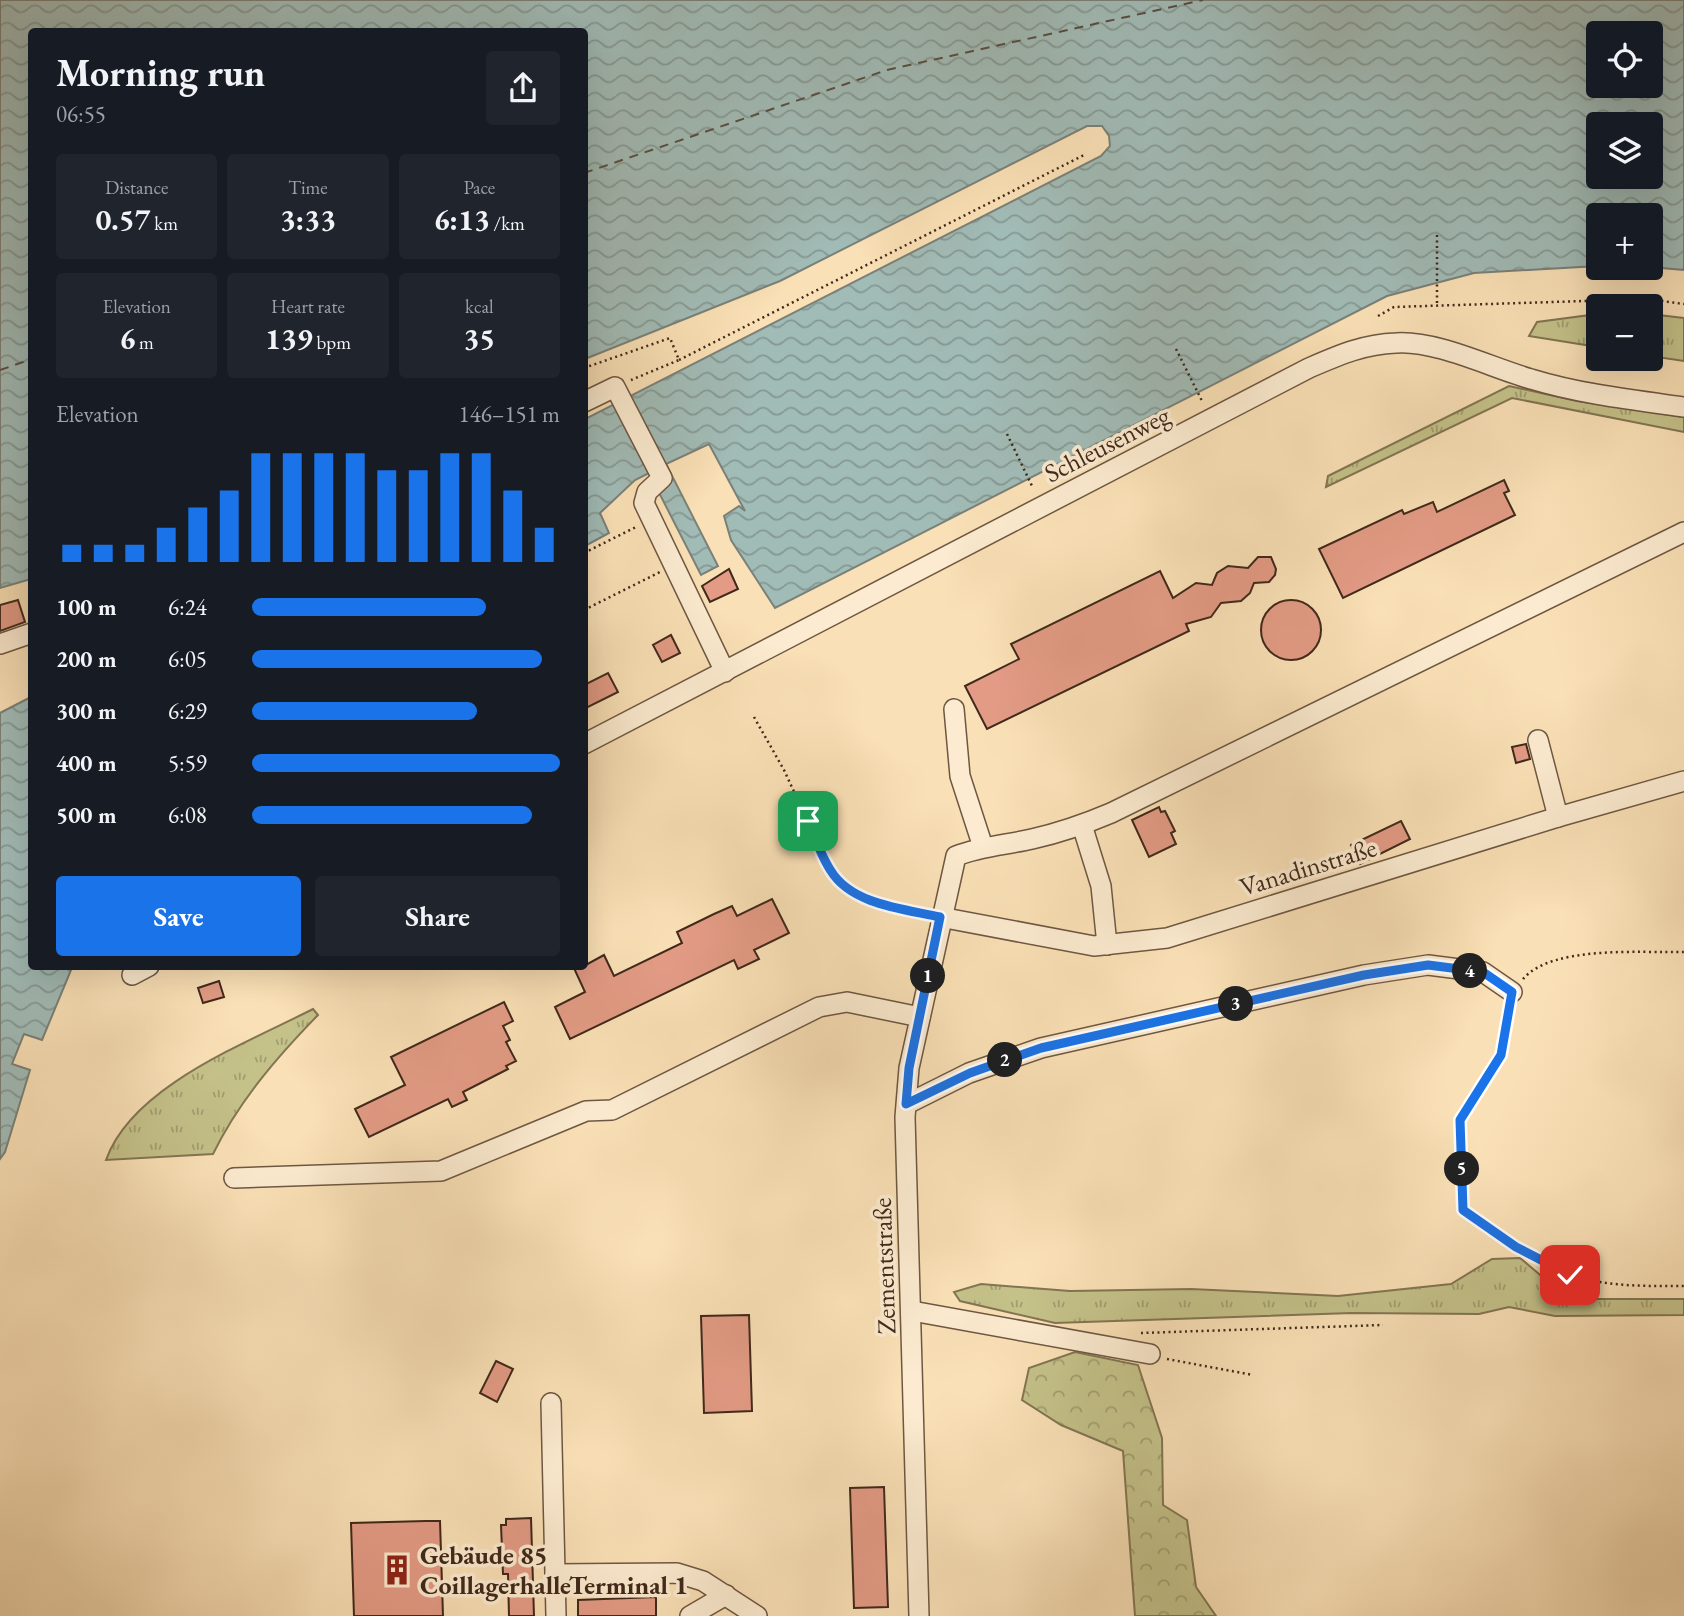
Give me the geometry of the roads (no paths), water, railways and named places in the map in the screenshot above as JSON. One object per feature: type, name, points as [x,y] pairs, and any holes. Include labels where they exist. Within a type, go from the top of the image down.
[{"type":"street","name":"Schleusenweg","points":[[588,742],[1309,368],[1356,348],[1399,342],[1430,347],[1534,380],[1612,397],[1684,407]]},
{"type":"street","points":[[588,401],[618,393],[662,478],[647,492],[644,503],[725,672]]},
{"type":"street","points":[[954,709],[960,776],[983,847],[1030,840],[1082,825],[1684,532]]},
{"type":"street","points":[[0,644],[28,634]]},
{"type":"street","points":[[1538,740],[1558,817]]},
{"type":"street","name":"Vanadinstraße","points":[[940,917],[1094,946],[1167,938],[1558,817],[1684,781]]},
{"type":"street","points":[[1082,825],[1101,886],[1107,944]]},
{"type":"street","name":"Zementstraße","points":[[919,1616],[906,1104],[909,1068],[940,917],[956,856],[983,847]]},
{"type":"street","points":[[906,1104],[970,1073],[1041,1048],[1364,975],[1428,965],[1483,972],[1512,992]]},
{"type":"street","points":[[234,1178],[441,1171],[586,1111],[611,1110],[819,1007],[847,1002],[920,1017]]},
{"type":"street","points":[[912,1311],[1150,1354]]},
{"type":"street","points":[[551,1403],[556,1616]]},
{"type":"street","points":[[555,1574],[677,1573],[703,1581],[757,1616]]},
{"type":"street","points":[[690,1616],[726,1595]]},
{"type":"water","points":[[0,0],[1684,0],[1684,270],[1663,268],[1663,203],[1586,203],[1586,267],[1474,273],[1387,296],[775,608],[731,540],[724,516],[739,506],[745,511],[709,444],[666,464],[718,566],[701,575],[649,473],[635,480],[600,513],[609,533],[588,544],[588,417],[1101,156],[1110,146],[1109,136],[1102,126],[1087,126],[780,281],[588,358],[588,28],[28,28],[28,580],[0,588]]},
{"type":"water","points":[[28,699],[28,970],[71,970],[42,1040],[24,1034],[12,1064],[30,1070],[5,1152],[0,1159],[0,713]]},
{"type":"place","name":"Gebäude 85 CoillagerhalleTerminal 1","points":[[397,1570]]}]
